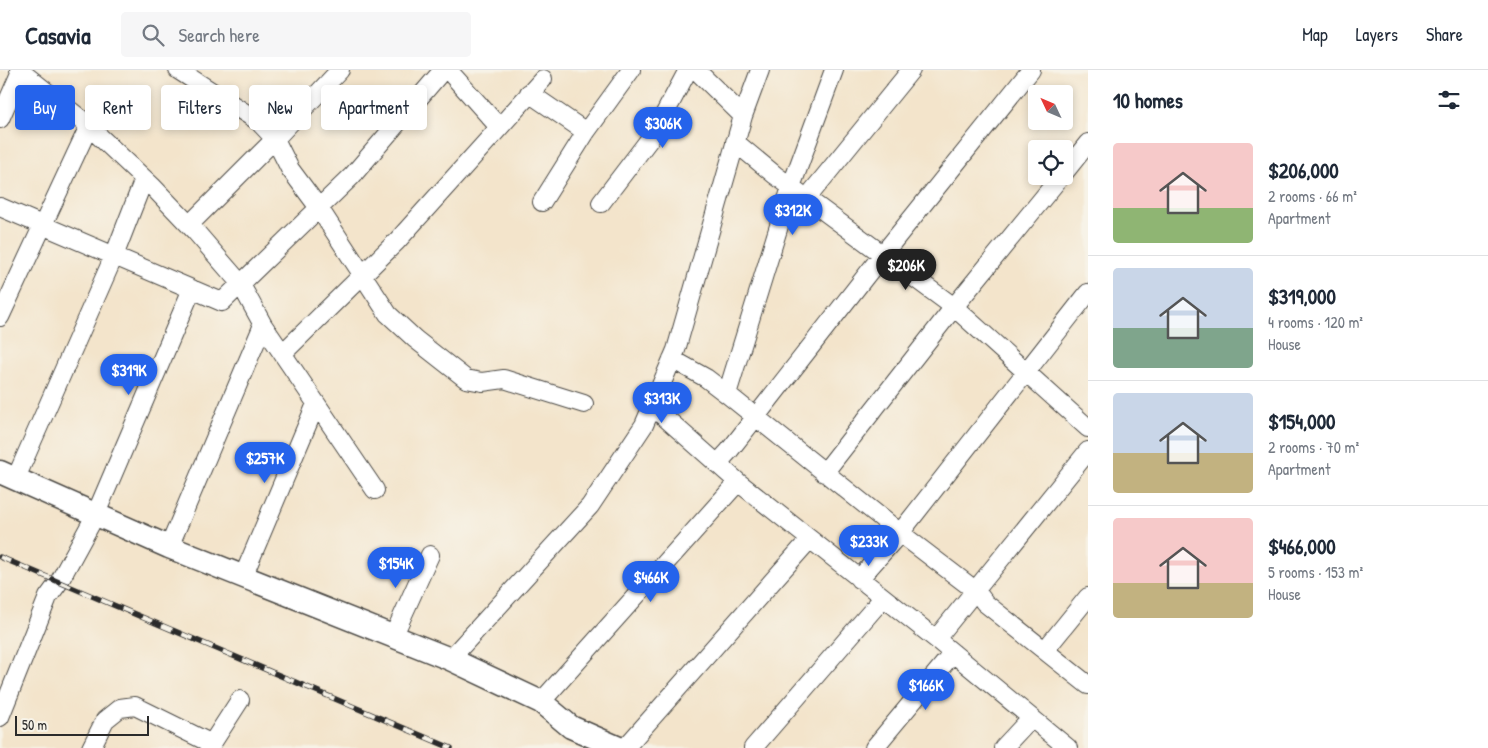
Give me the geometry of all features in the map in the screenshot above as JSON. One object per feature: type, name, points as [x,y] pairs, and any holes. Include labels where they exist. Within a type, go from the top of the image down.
[{"type":"street","points":[[178,70],[258,121],[275,139],[290,170],[320,208],[388,314],[416,339],[466,379],[482,382],[504,379],[584,404]]},
{"type":"street","points":[[189,225],[275,139],[340,70]]},
{"type":"street","points":[[0,207],[222,302],[352,176],[443,70]]},
{"type":"street","points":[[448,70],[500,127]]},
{"type":"street","points":[[542,202],[586,132],[631,70]]},
{"type":"street","points":[[601,203],[655,132],[688,70]]},
{"type":"street","points":[[696,70],[743,116]]},
{"type":"street","points":[[450,660],[590,506],[644,425],[672,359],[735,142],[760,70]]},
{"type":"street","points":[[728,394],[791,187],[834,70]]},
{"type":"street","points":[[807,198],[911,70]]},
{"type":"street","points":[[717,464],[1031,70]]},
{"type":"street","points":[[0,119],[20,71],[85,123]]},
{"type":"street","points":[[283,353],[397,241],[543,79]]},
{"type":"street","points":[[530,94],[586,132]]},
{"type":"street","points":[[0,318],[87,130]]},
{"type":"street","points":[[93,130],[189,225],[240,284],[264,325],[374,490]]},
{"type":"street","points":[[735,142],[791,187],[954,307],[1088,428]]},
{"type":"street","points":[[1073,162],[1088,143]]},
{"type":"street","points":[[144,179],[114,256],[8,475],[96,516],[169,547],[450,660],[541,702],[572,727],[619,748]]},
{"type":"street","points":[[824,472],[954,307],[1054,185]]},
{"type":"street","points":[[0,716],[48,597],[59,582],[96,516],[192,289]]},
{"type":"street","points":[[859,579],[900,533],[1088,293]]},
{"type":"street","points":[[169,547],[264,325]]},
{"type":"street","points":[[672,359],[706,378],[728,394],[900,533],[976,591],[985,603],[1088,685]]},
{"type":"street","points":[[243,577],[316,404]]},
{"type":"street","points":[[652,406],[738,482],[936,639],[1068,748]]},
{"type":"street","points":[[936,639],[1088,451]]},
{"type":"street","points":[[541,702],[738,482]]},
{"type":"street","points":[[625,748],[809,540]]},
{"type":"street","points":[[393,637],[430,555]]},
{"type":"street","points":[[1045,650],[1088,597]]},
{"type":"street","points":[[753,748],[884,598]]},
{"type":"street","points":[[874,748],[953,653]]},
{"type":"street","points":[[92,748],[105,720],[120,708],[135,706],[210,746],[240,700]]},
{"type":"street","points":[[1004,748],[1031,718]]},
{"type":"railway","points":[[0,557],[451,748]]}]
